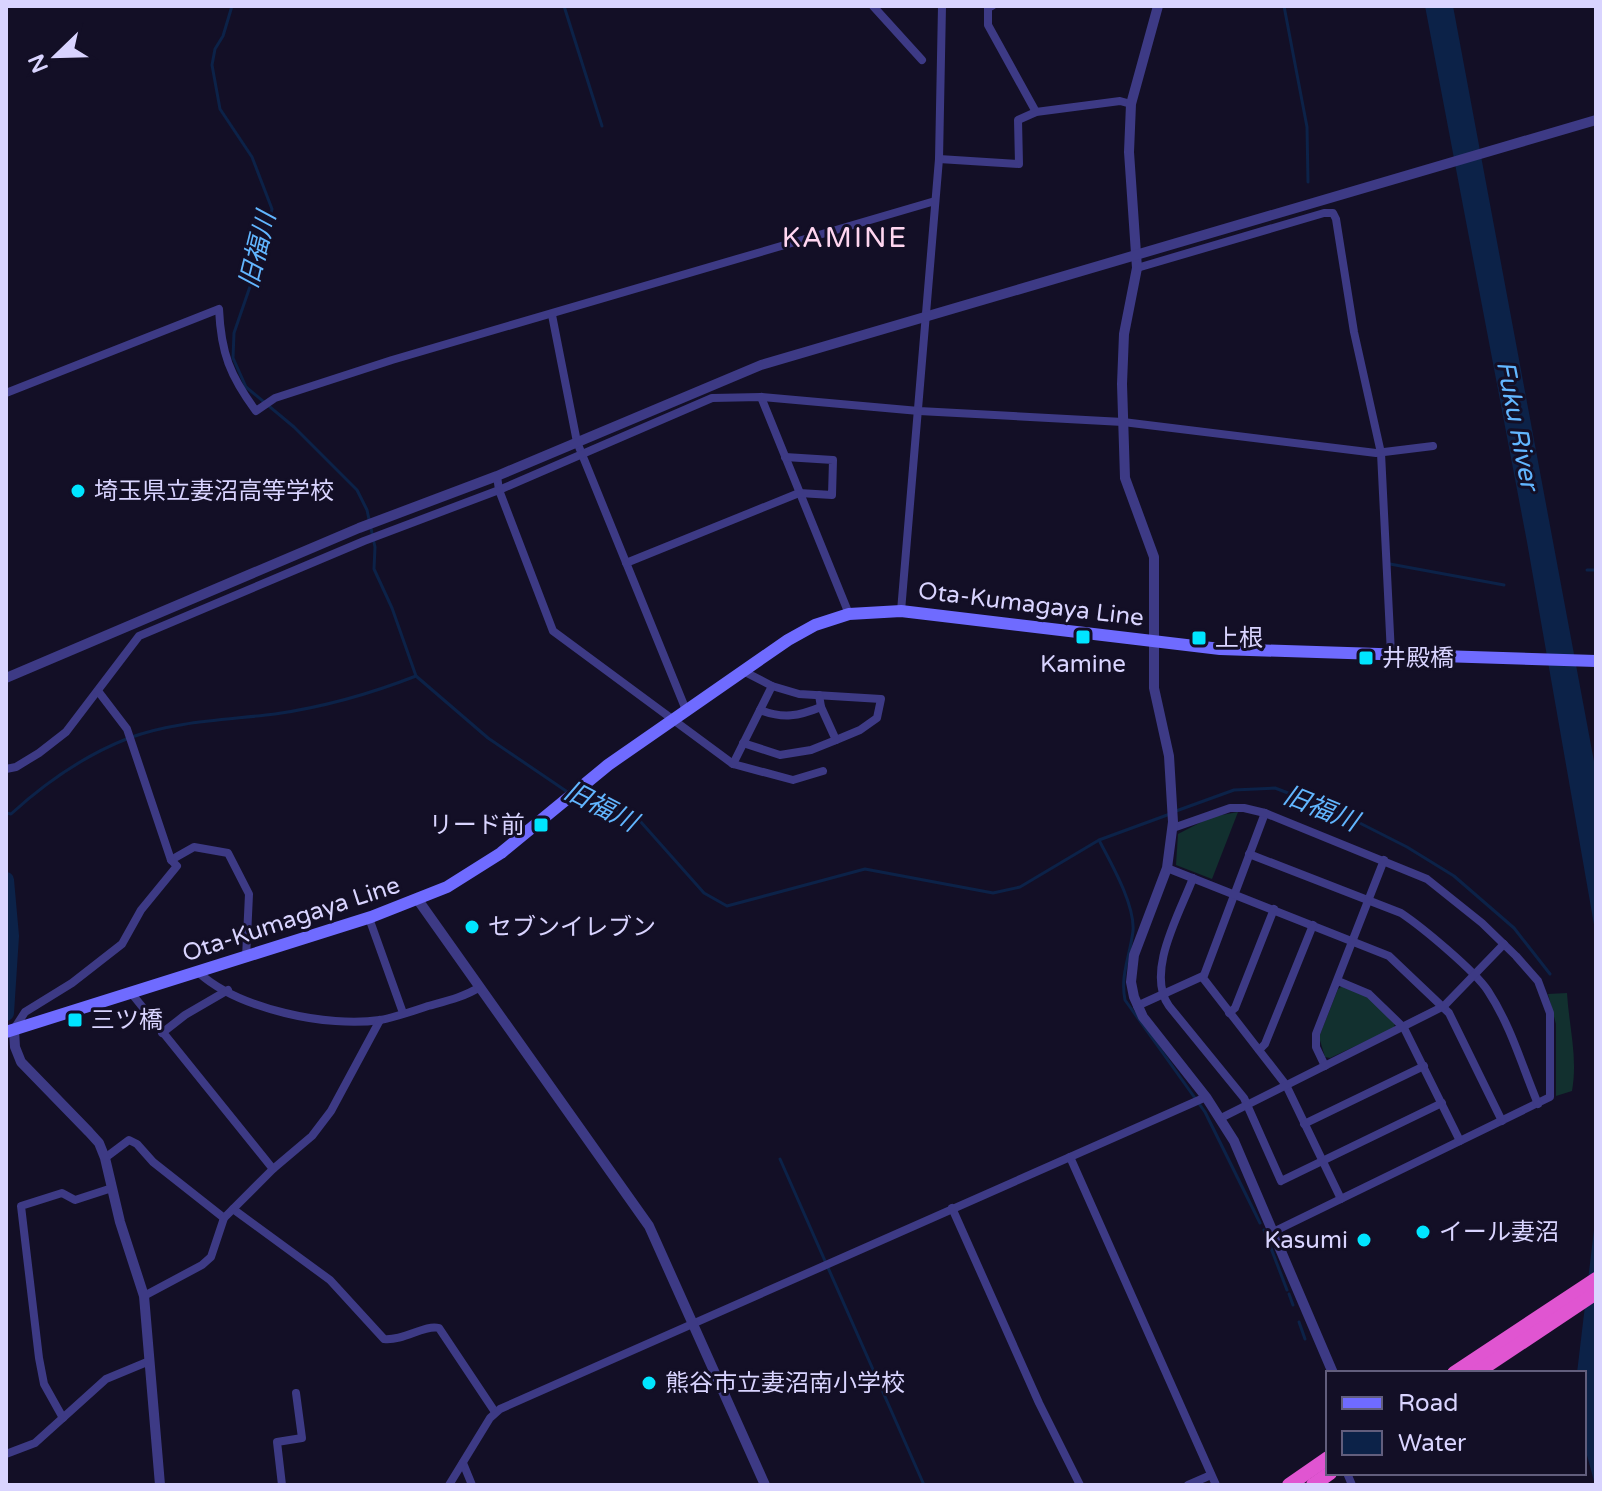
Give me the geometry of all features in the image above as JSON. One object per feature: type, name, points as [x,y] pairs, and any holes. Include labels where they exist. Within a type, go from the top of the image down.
[{"type":"highway","points":[[1479,1371],[1596,1279]]},
{"type":"highway","points":[[1457,1371],[1563,1306],[1596,1293]]},
{"type":"highway","points":[[1289,1485],[1326,1459]]},
{"type":"main road","name":"Ota-Kumagaya Line","points":[[9,1031],[369,918],[447,887],[483,866],[672,720],[743,671],[815,625],[849,614],[901,611],[1220,649],[1596,661]]},
{"type":"street","points":[[873,6],[922,60]]},
{"type":"street","points":[[901,611],[939,159],[942,6]]},
{"type":"street","points":[[992,6],[988,8],[988,25],[1036,112]]},
{"type":"street","points":[[1158,6],[1131,104],[1129,152],[1137,268],[1121,356],[1125,478],[1154,557],[1154,688],[1169,756],[1174,799],[1167,868],[1134,955],[1131,982],[1137,1006],[1206,1097],[1234,1141],[1332,1371]]},
{"type":"street","points":[[939,159],[1019,164],[1018,120],[1036,112],[1120,101],[1131,104]]},
{"type":"street","points":[[6,678],[389,515],[497,476],[761,365],[1596,120]]},
{"type":"street","points":[[6,393],[219,309],[221,340],[229,369],[256,411],[275,398],[392,360],[935,201]]},
{"type":"street","points":[[1137,268],[1333,213],[1354,332],[1381,453],[1391,654]]},
{"type":"street","points":[[552,315],[577,442],[686,710]]},
{"type":"street","points":[[6,769],[16,767],[39,753],[66,732],[139,636],[364,541],[499,490],[712,398],[761,397],[919,411],[1123,422],[1381,453],[1433,446]]},
{"type":"street","points":[[761,397],[849,614]]},
{"type":"street","points":[[626,563],[799,493],[832,495],[833,460],[785,457]]},
{"type":"street","points":[[497,476],[499,490],[553,631],[733,764],[793,780],[823,771]]},
{"type":"street","points":[[743,671],[772,686],[799,694],[881,699],[877,718],[860,730],[811,750],[780,755],[743,743]]},
{"type":"street","points":[[733,764],[772,686]]},
{"type":"street","points":[[98,691],[127,729],[171,860],[177,866],[141,910],[122,944],[72,983],[25,1012],[9,1031],[21,1062],[99,1143],[105,1158],[144,1296],[147,1362],[160,1485]]},
{"type":"street","points":[[819,695],[836,740]]},
{"type":"street","points":[[760,710],[775,716],[798,717],[821,707]]},
{"type":"street","points":[[1173,825],[1230,808],[1244,808],[1265,813],[1417,874],[1442,889],[1504,944],[1538,981],[1550,1013],[1552,1095],[1273,1232]]},
{"type":"street","points":[[1265,813],[1203,976],[1205,983],[1286,1085],[1341,1199]]},
{"type":"street","points":[[171,860],[194,847],[228,853],[249,894],[246,958]]},
{"type":"street","points":[[1249,854],[1401,913],[1415,922],[1475,976],[1491,995],[1523,1061],[1538,1104]]},
{"type":"street","points":[[1325,1066],[1315,1042],[1384,860]]},
{"type":"street","points":[[1167,868],[1389,956],[1444,1006],[1502,1121]]},
{"type":"street","points":[[1193,878],[1162,961],[1159,980],[1163,995],[1247,1105],[1281,1181],[1442,1103]]},
{"type":"street","points":[[418,900],[649,1226],[765,1485]]},
{"type":"street","points":[[1229,1013],[1235,1008],[1274,909]]},
{"type":"street","points":[[369,918],[403,1013]]},
{"type":"street","points":[[1259,1050],[1265,1044],[1313,925]]},
{"type":"street","points":[[1221,1118],[1444,1006],[1504,944]]},
{"type":"street","points":[[199,973],[242,1000],[283,1013],[336,1020],[380,1020],[462,997],[480,987]]},
{"type":"street","points":[[1137,1006],[1203,976]]},
{"type":"street","points":[[1338,981],[1363,990],[1404,1028],[1460,1141]]},
{"type":"street","points":[[162,1033],[185,1015],[228,990]]},
{"type":"street","points":[[132,994],[273,1169]]},
{"type":"street","points":[[144,1296],[211,1257],[224,1218],[273,1169],[312,1136],[331,1111],[380,1020]]},
{"type":"street","points":[[1304,1124],[1424,1066]]},
{"type":"street","points":[[449,1485],[495,1412],[1206,1097]]},
{"type":"street","points":[[105,1158],[129,1140],[137,1144],[153,1162],[224,1218]]},
{"type":"street","points":[[1070,1157],[1216,1485]]},
{"type":"street","points":[[63,1418],[44,1384],[21,1206],[62,1193],[75,1200],[112,1188]]},
{"type":"street","points":[[952,1208],[1039,1403],[1080,1485]]},
{"type":"street","points":[[233,1209],[330,1280],[384,1339],[406,1337],[429,1326],[439,1328],[495,1412]]},
{"type":"street","points":[[6,1454],[35,1443],[106,1379],[147,1362]]},
{"type":"street","points":[[282,1485],[277,1442],[302,1438],[296,1393]]},
{"type":"street","points":[[463,1463],[472,1485]]},
{"type":"street","points":[[1188,1485],[1211,1475]]},
{"type":"green space","points":[[1238,812],[1212,879],[1176,865],[1178,834],[1211,817]]},
{"type":"green space","points":[[1344,985],[1363,993],[1395,1022],[1394,1028],[1330,1058],[1325,1057],[1319,1037],[1338,989]]},
{"type":"green space","points":[[1567,993],[1574,1078],[1572,1091],[1556,1096],[1556,1024],[1548,994]]},
{"type":"water","name":"Fuku River","points":[[1425,6],[1453,6],[1596,772],[1596,936],[1527,542]]},
{"type":"water","points":[[1596,1213],[1596,1485],[1586,1451],[1586,1371],[1577,1371]]},
{"type":"waterway","name":"旧福川","points":[[232,6],[212,65],[220,109],[252,157],[272,209],[266,240],[234,333],[233,358],[246,387],[294,427],[357,490],[367,510],[375,547],[374,569],[392,608],[416,676],[488,738],[569,793]]},
{"type":"waterway","points":[[564,6],[602,126]]},
{"type":"waterway","points":[[1284,6],[1307,127],[1308,182]]},
{"type":"waterway","points":[[1390,564],[1504,585]]},
{"type":"waterway","points":[[1587,570],[1596,570]]},
{"type":"waterway","points":[[6,813],[11,814],[52,780],[82,761],[129,738],[183,725],[311,708],[416,676]]},
{"type":"waterway","name":"旧福川","points":[[1176,811],[1234,790],[1275,788],[1340,813],[1407,847],[1454,876],[1514,928],[1550,974]]},
{"type":"waterway","name":"旧福川","points":[[576,796],[640,821],[704,893],[727,906],[865,869],[993,893],[1020,887],[1099,840],[1170,814]]},
{"type":"waterway","points":[[1100,842],[1122,885],[1133,921],[1124,982],[1125,1000],[1205,1112],[1260,1223]]},
{"type":"waterway","points":[[6,880],[11,936],[6,1013]]},
{"type":"waterway","points":[[780,1159],[924,1485]]},
{"type":"waterway","points":[[1264,1230],[1287,1290]]},
{"type":"waterway","points":[[1289,1294],[1293,1305]]},
{"type":"waterway","points":[[1299,1322],[1305,1339]]},
{"type":"place","name":"埼玉県立妻沼高等学校","points":[[78,491]]},
{"type":"place","name":"Kamine","points":[[1083,637]]},
{"type":"place","name":"上根","points":[[1199,638]]},
{"type":"place","name":"井殿橋","points":[[1366,658]]},
{"type":"place","name":"リード前","points":[[541,825]]},
{"type":"place","name":"セブンイレブン","points":[[472,927]]},
{"type":"place","name":"三ツ橋","points":[[75,1020]]},
{"type":"place","name":"イール妻沼","points":[[1423,1232]]},
{"type":"place","name":"Kasumi","points":[[1364,1240]]},
{"type":"place","name":"熊谷市立妻沼南小学校","points":[[649,1383]]},
{"type":"district","name":"KAMINE","points":[[845,237]]}]
